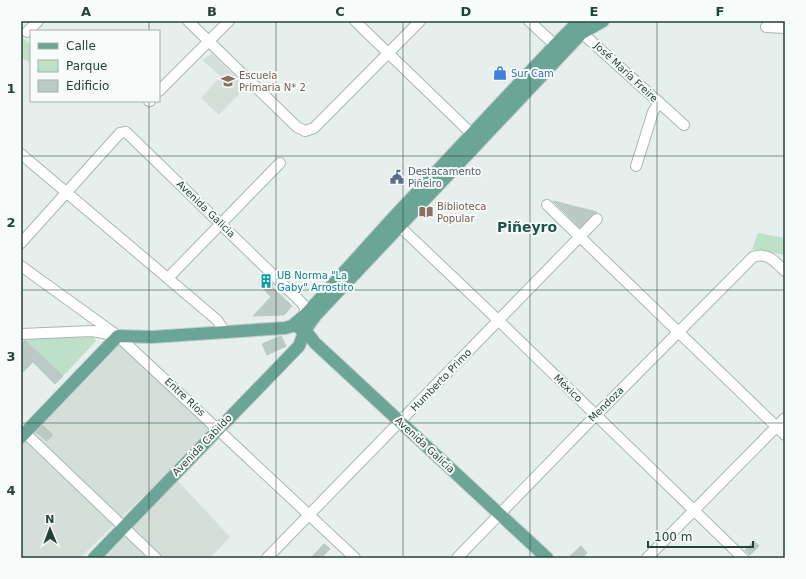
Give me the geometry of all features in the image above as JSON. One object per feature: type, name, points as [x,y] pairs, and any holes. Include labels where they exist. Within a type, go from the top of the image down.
[{"type":"main road","points":[[475,137],[555,45],[576,25],[603,21]]},
{"type":"main road","points":[[292,326],[306,314],[395,222],[475,137],[576,25]]},
{"type":"main road","name":"Avenida Cabildo","points":[[94,558],[298,346],[305,330],[316,315],[395,222]]},
{"type":"main road","points":[[22,433],[118,336],[152,337],[292,326],[305,330]]},
{"type":"main road","name":"Avenida Galicia","points":[[305,330],[315,342],[547,558]]},
{"type":"street","points":[[26,32],[38,21]]},
{"type":"street","points":[[188,21],[297,127],[305,131],[314,128],[420,21]]},
{"type":"street","points":[[160,90],[229,21]]},
{"type":"street","points":[[355,21],[475,137]]},
{"type":"street","points":[[529,21],[555,45]]},
{"type":"street","name":"José María Freire","points":[[576,25],[684,125]]},
{"type":"street","points":[[766,27],[785,28]]},
{"type":"street","points":[[636,166],[653,112],[658,102]]},
{"type":"street","name":"Avenida Galicia","points":[[66,192],[123,131],[128,133],[302,303],[306,314]]},
{"type":"street","points":[[21,154],[217,320],[225,332]]},
{"type":"street","points":[[168,278],[280,163]]},
{"type":"street","points":[[21,243],[66,192]]},
{"type":"street","points":[[547,205],[785,435]]},
{"type":"street","name":"Humberto Primo","points":[[267,558],[498,320],[580,238],[597,218]]},
{"type":"street","name":"México","points":[[395,222],[743,558]]},
{"type":"street","name":"Mendoza","points":[[458,558],[596,415],[753,257],[759,255],[770,257],[785,271]]},
{"type":"street","name":"Entre Ríos","points":[[21,266],[118,336],[219,428],[355,558]]},
{"type":"street","points":[[305,330],[306,314]]},
{"type":"street","points":[[21,334],[92,331],[118,336]]},
{"type":"street","points":[[647,558],[785,418]]},
{"type":"street","points":[[22,433],[156,558]]},
{"type":"shaded area","name":"Escuela Primaria N* 2","points":[[212,54],[246,87],[219,115],[201,98],[221,76],[202,60]]},
{"type":"shaded area","points":[[113,339],[214,427],[80,558],[21,558],[21,434]]},
{"type":"shaded area","points":[[176,479],[230,537],[210,558],[99,558]]},
{"type":"green space","points":[[21,36],[30,44],[30,62],[21,58]]},
{"type":"green space","points":[[758,233],[785,238],[785,255],[752,249]]},
{"type":"green space","points":[[94,337],[96,341],[63,376],[24,338]]},
{"type":"building","points":[[553,201],[597,212],[580,228]]},
{"type":"building","points":[[266,277],[273,285],[271,286],[292,306],[284,315],[253,316],[271,297],[260,285]]},
{"type":"building","points":[[281,336],[286,346],[267,355],[262,344]]},
{"type":"building","points":[[25,340],[63,376],[55,384],[33,362],[21,374],[21,345]]},
{"type":"building","points":[[43,425],[53,435],[47,441],[36,432]]},
{"type":"building","points":[[754,541],[759,546],[750,555],[745,550]]},
{"type":"building","points":[[324,544],[330,549],[321,558],[311,558]]},
{"type":"building","points":[[581,546],[587,553],[582,558],[568,558]]},
{"type":"place","name":"Sur Cam","points":[[500,73]]},
{"type":"place","name":"Escuela Primaria N* 2","points":[[228,81]]},
{"type":"place","name":"Destacamento Piñeiro","points":[[397,177]]},
{"type":"place","name":"Biblioteca Popular","points":[[426,212]]},
{"type":"place","name":"UB Norma \"La Gaby\" Arrostito","points":[[266,281]]},
{"type":"district","name":"Piñeyro","points":[[527,227]]}]
